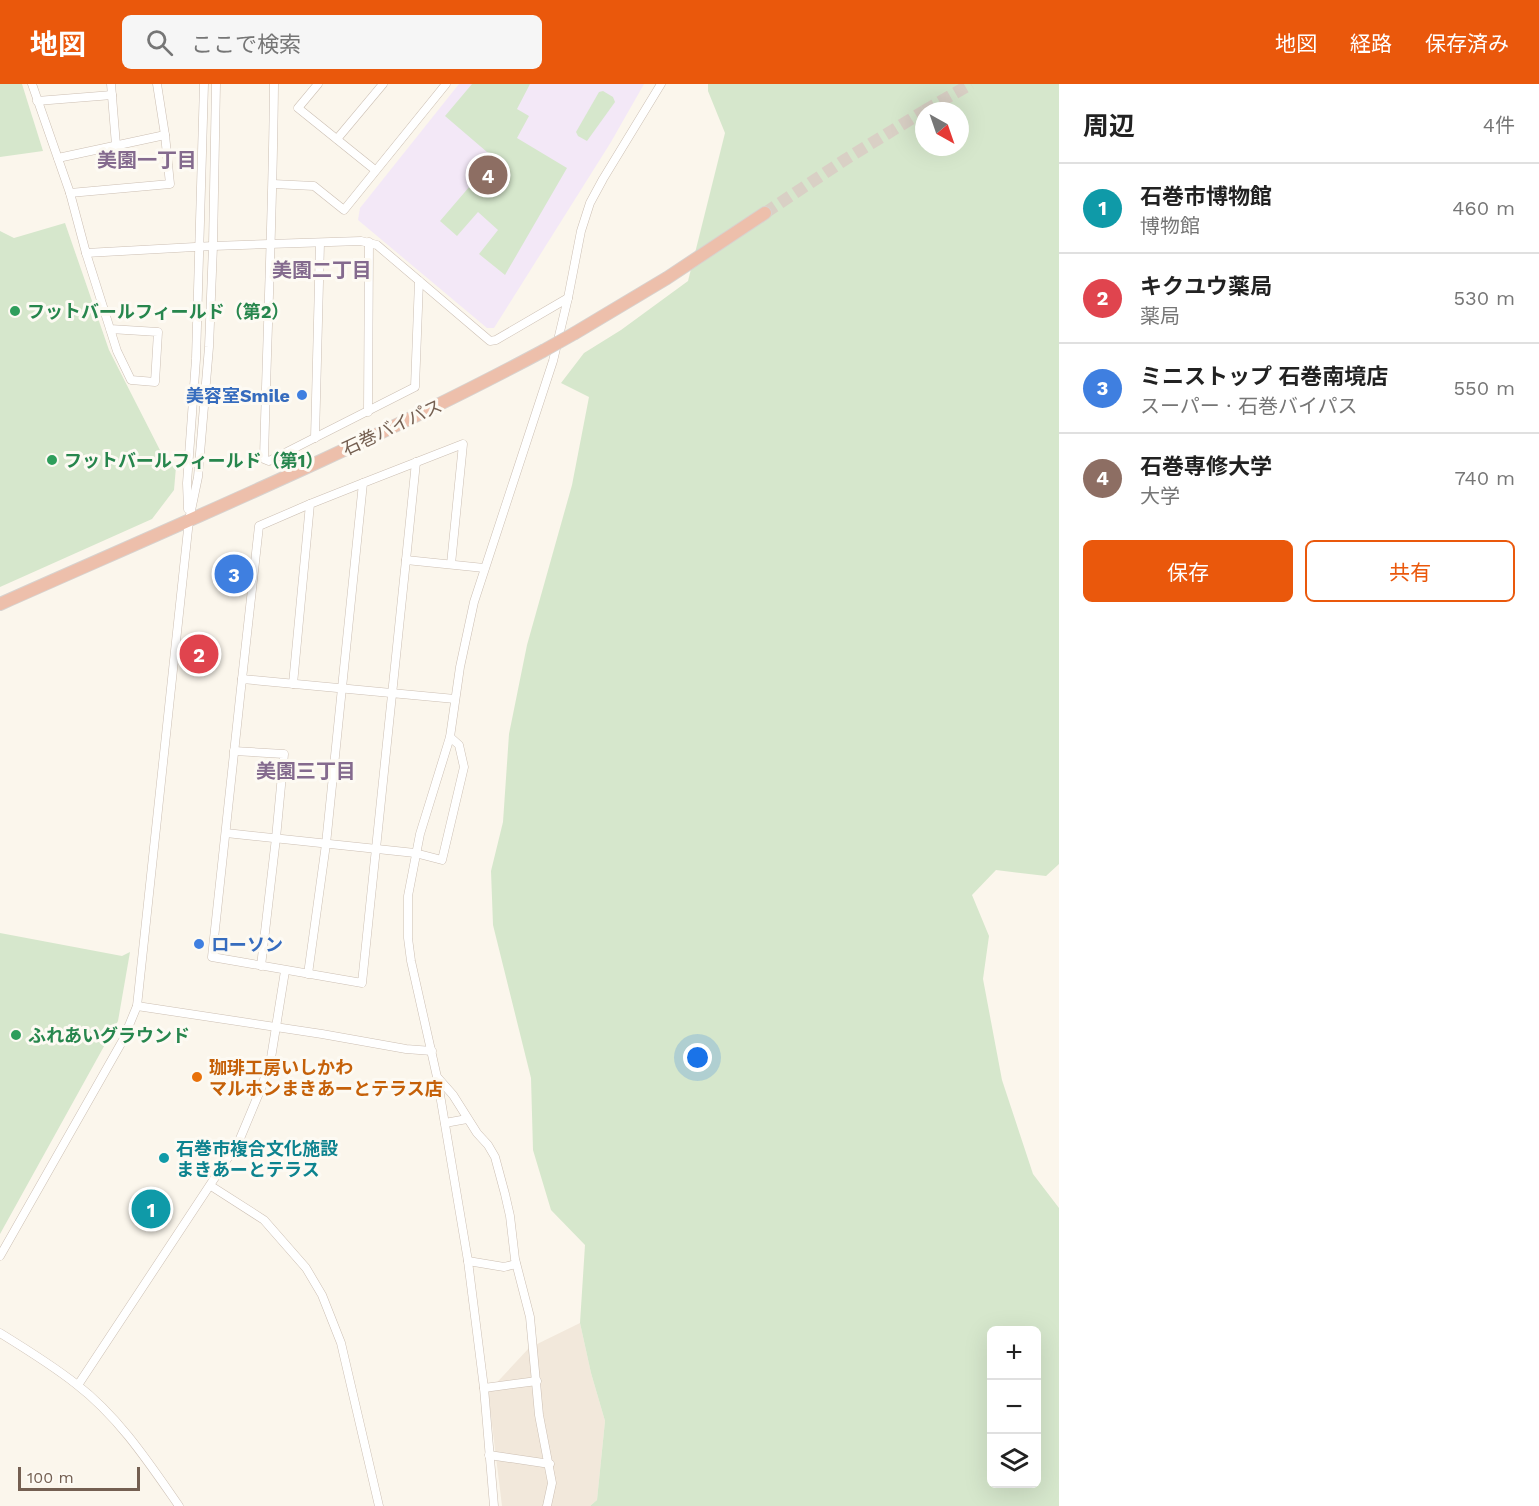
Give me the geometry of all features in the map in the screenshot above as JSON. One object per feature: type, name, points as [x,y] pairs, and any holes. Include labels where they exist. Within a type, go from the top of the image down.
[{"type":"highway","name":"石巻バイパス","points":[[0,604],[395,426],[477,386],[575,333],[668,278],[765,213]]},
{"type":"street","points":[[32,84],[70,193],[86,253],[110,329],[117,351],[131,380],[155,382],[158,332],[110,329]]},
{"type":"street","points":[[111,84],[116,145]]},
{"type":"street","points":[[70,193],[170,184],[157,84]]},
{"type":"street","points":[[189,520],[187,483],[196,359],[204,84]]},
{"type":"street","points":[[0,1257],[123,1040],[137,1006],[189,520],[198,477],[209,347],[216,84]]},
{"type":"street","points":[[274,84],[264,459],[269,460],[415,387],[419,281]]},
{"type":"street","points":[[318,84],[298,108],[375,170]]},
{"type":"street","points":[[337,139],[383,84]]},
{"type":"street","points":[[273,184],[314,186],[344,210],[446,84]]},
{"type":"street","points":[[494,1506],[484,1388],[468,1261],[437,1077],[411,961],[408,938],[408,896],[415,853],[450,737],[466,634],[484,568],[553,361],[581,231],[590,203],[619,150],[661,84]]},
{"type":"street","points":[[37,101],[112,95]]},
{"type":"street","points":[[58,158],[165,135]]},
{"type":"street","points":[[86,253],[213,246],[369,242],[377,245],[490,341],[496,340],[568,298]]},
{"type":"street","points":[[368,412],[369,242]]},
{"type":"street","points":[[315,438],[320,243]]},
{"type":"street","points":[[416,462],[362,982],[285,971],[212,957],[259,526],[310,504],[416,462],[463,444],[451,564]]},
{"type":"street","points":[[308,974],[326,844],[363,483]]},
{"type":"street","points":[[293,684],[310,504]]},
{"type":"street","points":[[406,560],[484,568]]},
{"type":"street","points":[[242,680],[455,699]]},
{"type":"street","points":[[226,833],[415,853],[442,860],[464,767],[459,745],[450,737]]},
{"type":"street","points":[[234,752],[284,754],[261,966]]},
{"type":"street","points":[[78,1385],[239,1142],[271,1058],[285,971]]},
{"type":"street","points":[[137,1006],[406,1049],[432,1051]]},
{"type":"street","points":[[437,1077],[453,1095],[467,1119],[489,1145],[495,1157],[510,1216],[516,1264],[530,1317],[539,1415],[552,1484],[547,1506]]},
{"type":"street","points":[[445,1123],[467,1119]]},
{"type":"street","points":[[211,1186],[264,1221],[306,1268],[322,1295],[341,1343],[379,1506]]},
{"type":"street","points":[[468,1261],[504,1267],[516,1264]]},
{"type":"street","points":[[0,1333],[78,1385],[128,1436],[179,1506]]},
{"type":"street","points":[[484,1388],[537,1380]]},
{"type":"street","points":[[489,1455],[550,1464]]},
{"type":"shaded area","points":[[459,84],[644,84],[611,142],[494,328],[487,328],[358,220],[360,208]]},
{"type":"shaded area","points":[[580,1323],[605,1421],[597,1500],[590,1506],[502,1506],[488,1392],[529,1348]]},
{"type":"green space","points":[[0,84],[22,84],[43,151],[0,157]]},
{"type":"green space","points":[[472,84],[530,84],[517,109],[529,116],[517,138],[567,168],[505,275],[479,254],[498,230],[478,212],[457,236],[440,221],[494,158],[445,116]]},
{"type":"green space","points":[[708,84],[1059,84],[1059,864],[1046,876],[996,870],[972,895],[989,936],[983,979],[1002,1080],[1033,1174],[1059,1208],[1059,1506],[590,1506],[597,1500],[605,1421],[580,1323],[585,1245],[551,1210],[533,1150],[531,1078],[493,925],[491,871],[503,822],[509,734],[527,645],[572,485],[589,397],[561,383],[584,353],[621,330],[688,281],[725,133],[708,91]]},
{"type":"green space","points":[[603,91],[613,97],[615,102],[587,141],[578,136],[576,132],[599,92]]},
{"type":"green space","points":[[65,223],[109,350],[166,462],[176,467],[174,490],[152,519],[0,587],[0,231],[14,238]]},
{"type":"green space","points":[[0,933],[122,956],[130,952],[118,1021],[0,1234]]},
{"type":"tunnel","points":[[940,102],[971,84]]},
{"type":"tunnel","points":[[765,213],[915,117]]},
{"type":"place","name":"石巻専修大学","points":[[488,175]]},
{"type":"place","name":"フットバールフィールド（第2）","points":[[15,311]]},
{"type":"place","name":"美容室Smile","points":[[302,395]]},
{"type":"place","name":"フットバールフィールド（第1）","points":[[52,460]]},
{"type":"place","name":"ミニストップ 石巻南境店","points":[[234,574]]},
{"type":"place","name":"キクユウ薬局","points":[[199,654]]},
{"type":"place","name":"ローソン","points":[[199,944]]},
{"type":"place","name":"ふれあいグラウンド","points":[[16,1035]]},
{"type":"place","name":"珈琲工房いしかわ マルホンまきあーとテラス店","points":[[197,1077]]},
{"type":"place","name":"石巻市複合文化施設 まきあーとテラス","points":[[164,1158]]},
{"type":"place","name":"石巻市博物館","points":[[151,1209]]},
{"type":"district","name":"美園一丁目","points":[[147,160]]},
{"type":"district","name":"美園二丁目","points":[[322,270]]},
{"type":"district","name":"美園三丁目","points":[[306,771]]}]
